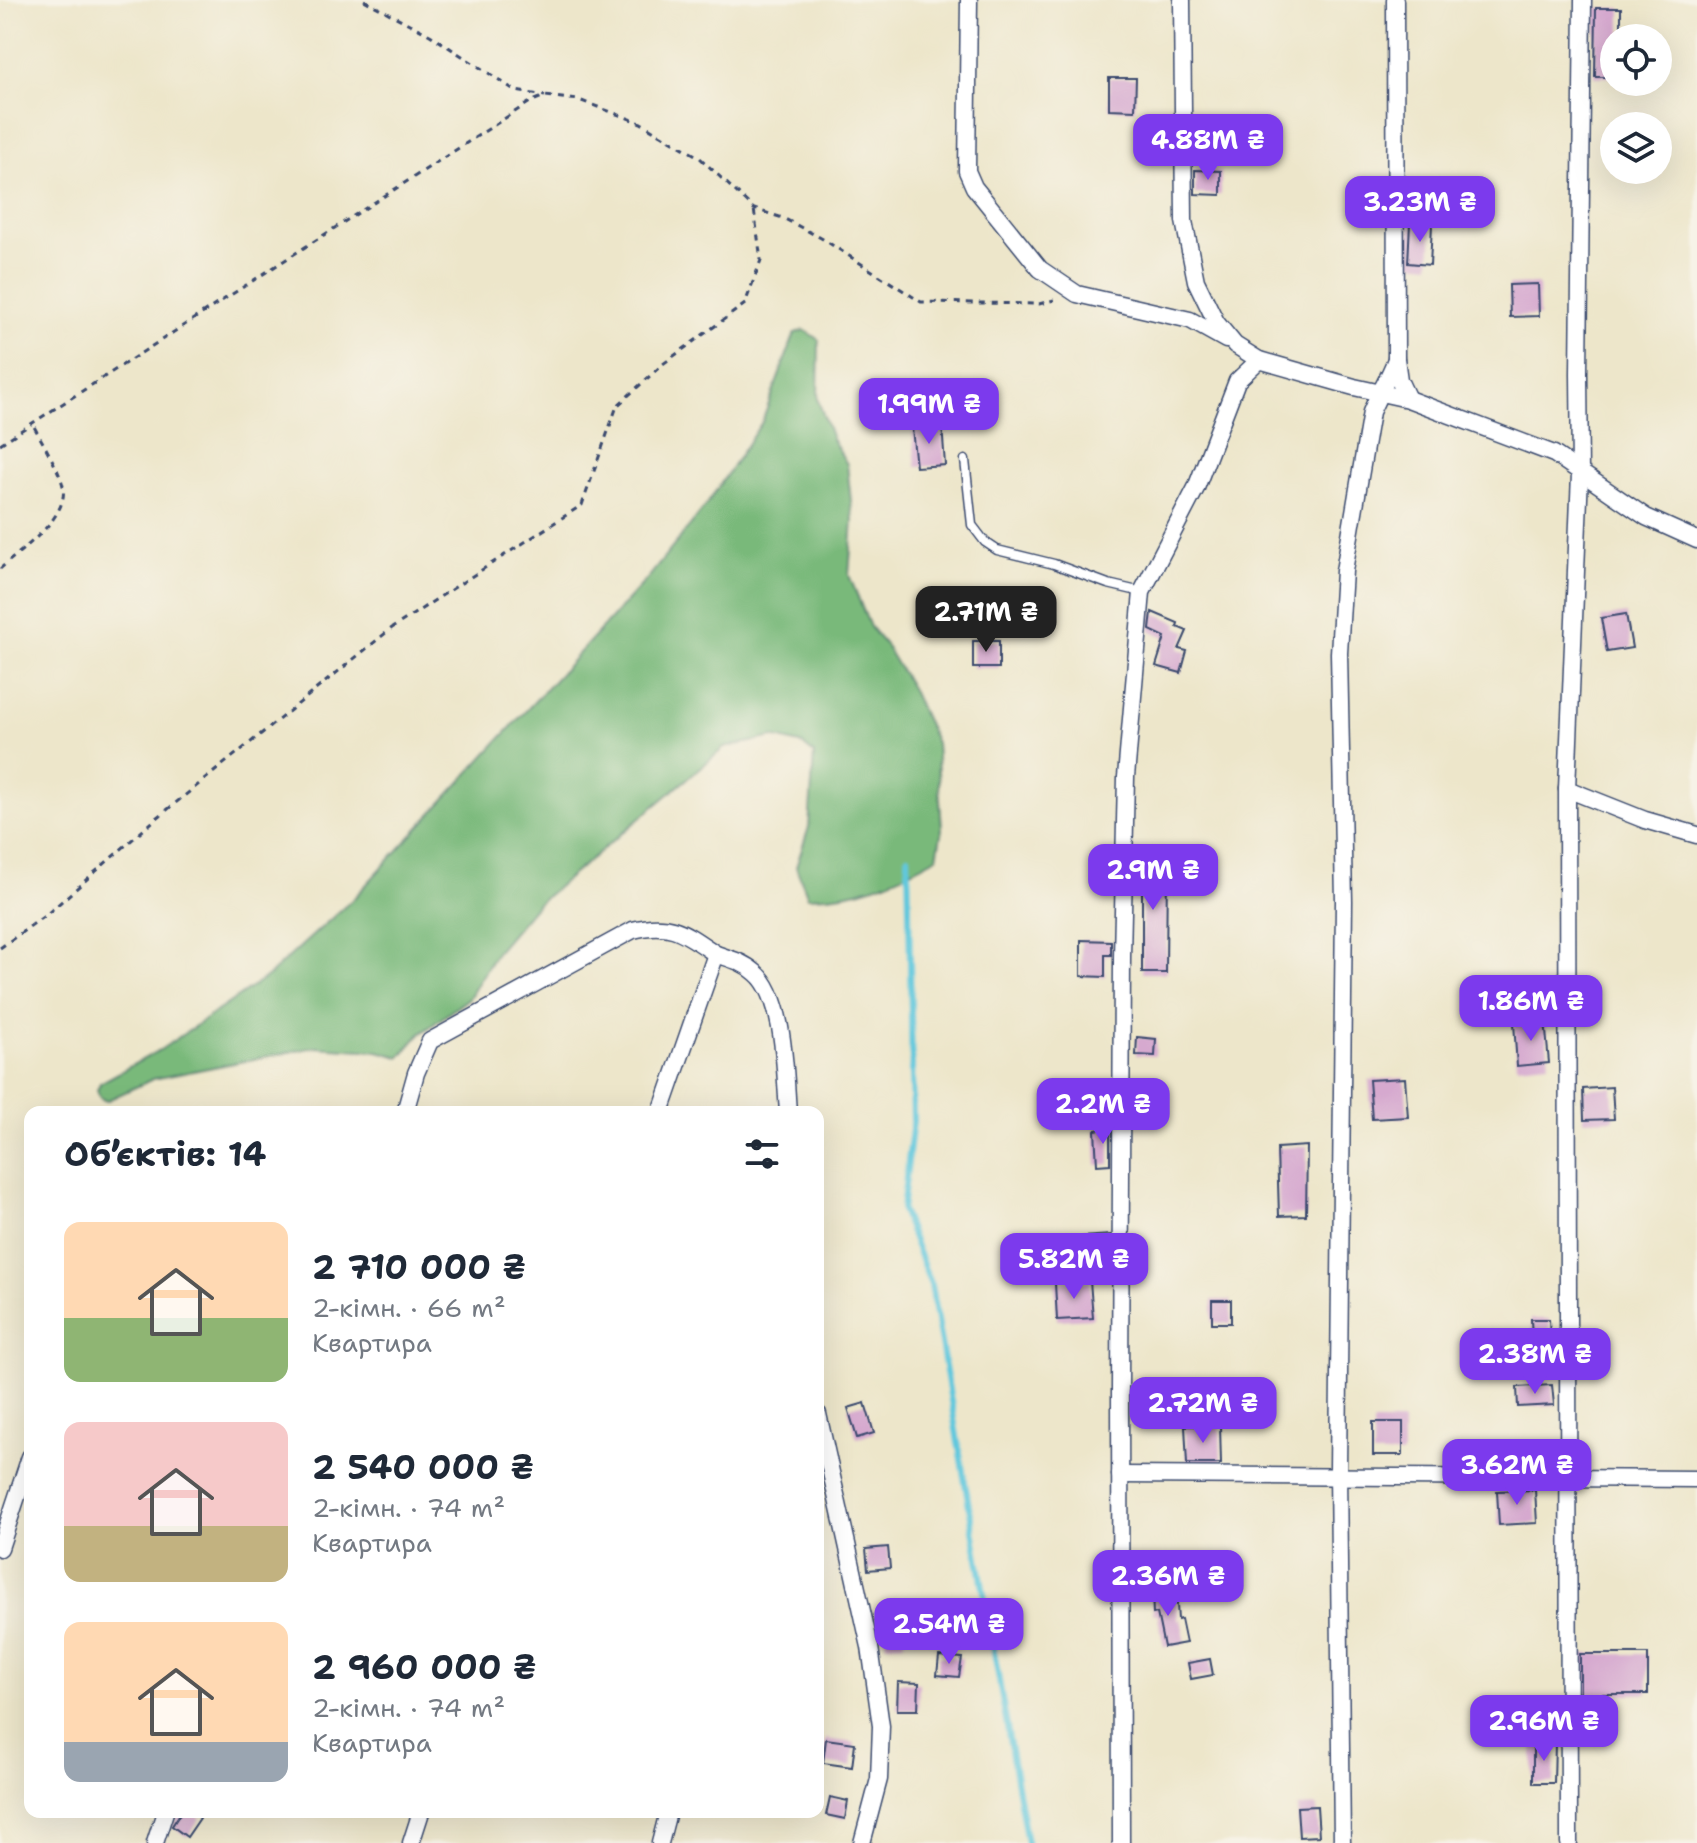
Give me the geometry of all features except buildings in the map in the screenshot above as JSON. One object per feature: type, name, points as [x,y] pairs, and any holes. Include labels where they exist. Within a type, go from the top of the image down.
[{"type":"street","points":[[969,0],[967,171],[974,187],[1040,269],[1077,294],[1190,320],[1259,360],[1408,399],[1554,454],[1646,517],[1697,540]]},
{"type":"street","points":[[1182,0],[1184,221],[1196,281],[1216,322],[1235,345]]},
{"type":"street","points":[[1395,0],[1396,359],[1399,380],[1408,399]]},
{"type":"street","points":[[1569,1843],[1567,789],[1580,474],[1583,0]]},
{"type":"street","points":[[1342,1843],[1338,1476],[1344,901],[1339,653],[1341,596],[1371,412],[1388,383],[1396,359]]},
{"type":"street","points":[[1121,1843],[1120,1475],[1126,792],[1142,592],[1196,488],[1237,381],[1259,360]]},
{"type":"street","points":[[1567,789],[1645,820],[1697,835]]},
{"type":"street","points":[[407,1106],[430,1041],[633,930],[653,925],[669,926],[716,954],[740,961],[759,975],[771,997],[782,1034],[788,1106]]},
{"type":"street","points":[[663,1106],[716,954]]},
{"type":"street","points":[[824,1441],[870,1647],[881,1726],[879,1779],[862,1843]]},
{"type":"street","points":[[0,1548],[24,1475]]},
{"type":"street","points":[[1120,1475],[1697,1479]]},
{"type":"street","points":[[155,1843],[163,1818]]},
{"type":"street","points":[[411,1843],[419,1818]]},
{"type":"street","points":[[660,1843],[666,1818]]},
{"type":"lane","points":[[965,460],[972,525],[985,542],[997,550],[1054,564],[1108,584],[1142,592]]},
{"type":"path","points":[[364,0],[430,35],[516,91],[579,100],[641,123],[699,157],[754,209],[783,218],[821,238],[921,302],[1039,304],[1077,294]]},
{"type":"path","points":[[0,444],[530,102],[545,96]]},
{"type":"path","points":[[0,948],[47,914],[157,818],[392,628],[582,505],[617,406],[663,364],[745,304],[761,260],[754,209]]},
{"type":"path","points":[[0,569],[46,530],[60,510],[63,487],[32,423]]},
{"type":"green space","points":[[804,330],[819,340],[818,400],[832,439],[847,464],[853,520],[849,575],[870,627],[886,646],[911,688],[936,743],[942,829],[937,857],[859,891],[808,897],[796,867],[809,827],[814,754],[803,745],[773,737],[724,748],[536,905],[497,951],[469,998],[420,1034],[400,1057],[378,1051],[315,1047],[153,1079],[106,1101],[100,1098],[97,1090],[100,1083],[160,1050],[267,977],[354,898],[648,578],[707,504],[762,422],[795,333]]},
{"type":"waterway","points":[[908,857],[913,1121],[902,1210],[931,1285],[1027,1843]]}]
